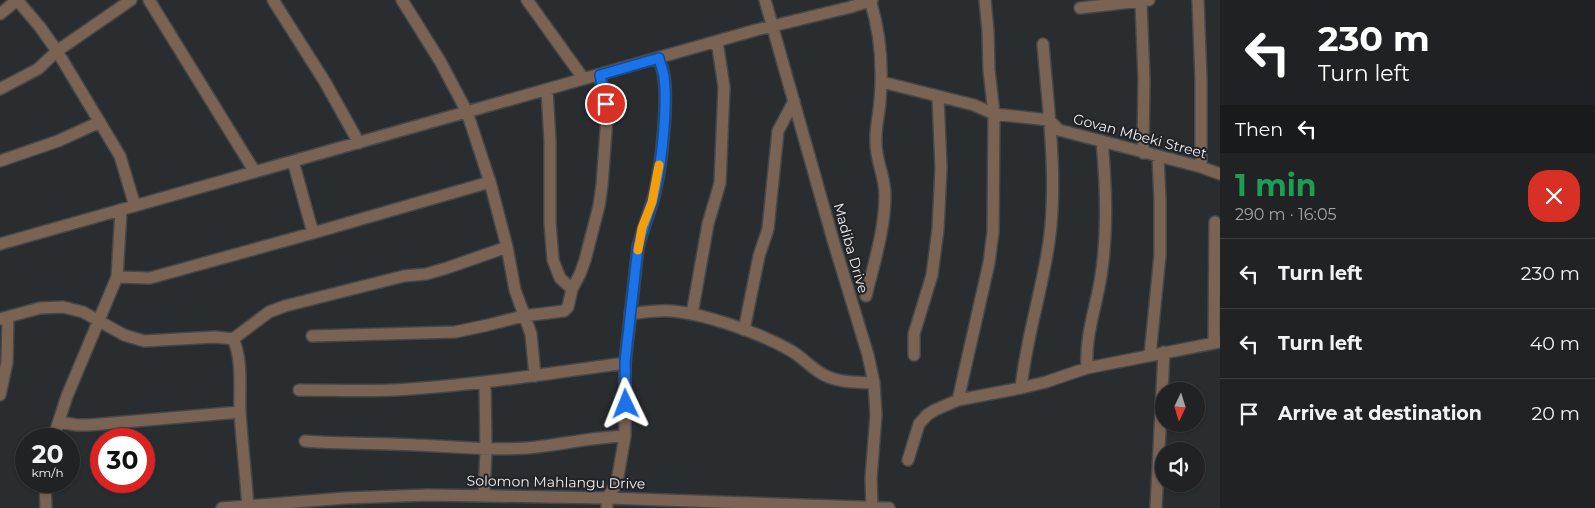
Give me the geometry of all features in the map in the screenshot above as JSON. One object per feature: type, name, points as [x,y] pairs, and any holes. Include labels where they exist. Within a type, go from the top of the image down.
[{"type":"street","points":[[0,14],[17,0],[57,51],[120,156],[135,206]]},
{"type":"street","points":[[0,89],[38,69],[57,51],[131,0]]},
{"type":"street","points":[[149,0],[254,172]]},
{"type":"street","points":[[273,0],[325,82],[359,143]]},
{"type":"street","points":[[402,0],[440,61],[467,112],[490,182],[507,247],[515,290],[531,334],[534,376]]},
{"type":"street","points":[[528,0],[583,78]]},
{"type":"street","name":"Madiba Drive","points":[[765,0],[868,355],[874,383],[876,416],[871,478],[872,508]]},
{"type":"street","points":[[0,244],[547,90],[583,78],[600,75],[871,0],[876,16],[881,47],[882,82],[876,156],[885,194],[879,242],[866,296]]},
{"type":"street","points":[[958,400],[992,247],[994,114],[989,70],[985,0]]},
{"type":"street","points":[[1198,0],[1202,80],[1201,167]]},
{"type":"street","points":[[1080,8],[1145,1],[1143,153]]},
{"type":"street","points":[[692,314],[707,234],[720,183],[724,87],[718,41]]},
{"type":"street","points":[[1021,388],[1024,357],[1036,310],[1050,240],[1053,194],[1043,44]]},
{"type":"street","points":[[607,503],[615,486],[625,436],[625,362],[638,247],[642,228],[652,202],[659,170],[664,76],[659,58]]},
{"type":"street","points":[[312,336],[455,332],[523,316],[564,311],[568,307],[572,289],[585,260],[603,176],[606,117],[600,75]]},
{"type":"street","name":"Govan Mbeki Street","points":[[882,82],[974,105],[994,114],[1049,120],[1058,130],[1201,167],[1220,174]]},
{"type":"street","points":[[547,90],[550,141],[550,223],[553,260],[560,278],[572,289]]},
{"type":"street","points":[[914,355],[914,334],[932,275],[938,229],[941,168],[938,97]]},
{"type":"street","points":[[744,330],[759,256],[768,229],[778,131],[794,102]]},
{"type":"street","points":[[0,161],[58,140],[100,122]]},
{"type":"street","points":[[1087,368],[1088,332],[1101,276],[1104,248],[1106,200],[1102,141]]},
{"type":"street","points":[[1150,355],[1160,255],[1158,157]]},
{"type":"street","points":[[293,161],[314,233]]},
{"type":"street","points":[[117,277],[150,278],[490,182]]},
{"type":"street","points":[[57,428],[73,380],[117,277],[121,210]]},
{"type":"street","points":[[908,460],[919,424],[927,415],[935,410],[958,400],[1046,382],[1087,368],[1217,342],[1215,222]]},
{"type":"street","points":[[0,395],[7,362],[4,318],[40,308],[63,307],[83,312],[124,335],[144,341],[215,337],[233,339],[269,312],[285,306],[404,276],[433,272],[507,247]]},
{"type":"street","points":[[630,314],[672,311],[692,314],[744,330],[778,344],[796,353],[820,373],[830,378],[843,381],[874,383]]},
{"type":"street","points":[[233,339],[238,362],[248,507]]},
{"type":"street","points":[[1156,508],[1164,352]]},
{"type":"street","points":[[299,390],[408,390],[534,376],[625,362]]},
{"type":"street","points":[[484,495],[486,450],[485,382]]},
{"type":"street","points":[[59,422],[89,425],[240,412]]},
{"type":"street","points":[[304,441],[336,444],[456,446],[486,450],[527,448],[592,438],[625,436]]},
{"type":"street","points":[[45,493],[46,508]]},
{"type":"street","name":"Solomon Mahlangu Drive","points":[[222,508],[309,504],[391,496],[484,495],[607,503],[889,508]]},
{"type":"slow traffic","points":[[638,250],[642,228],[652,202],[659,165]]},
{"type":"route","points":[[606,104],[600,75],[659,58],[664,76],[664,122],[659,170],[652,202],[642,228],[638,247],[625,362],[626,404]]}]
